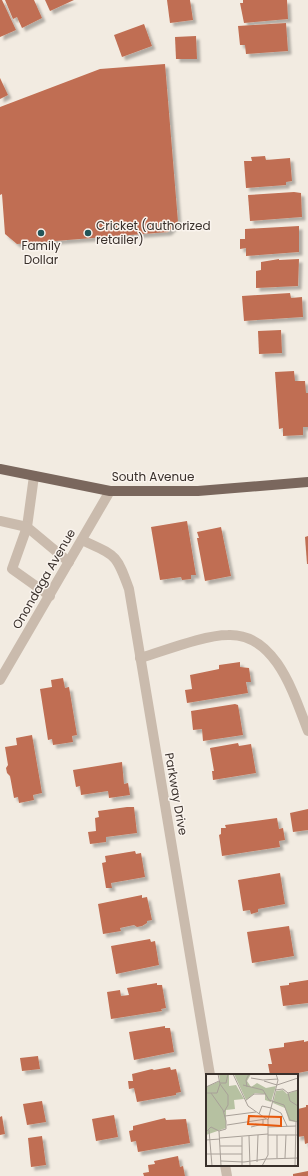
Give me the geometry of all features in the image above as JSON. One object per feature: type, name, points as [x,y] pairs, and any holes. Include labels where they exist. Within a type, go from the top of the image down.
[{"type":"main road","name":"South Avenue","points":[[0,469],[110,491],[198,491],[308,482]]},
{"type":"street","points":[[34,476],[27,527],[12,569],[50,596]]},
{"type":"street","name":"Onondaga Avenue","points":[[0,680],[110,491]]},
{"type":"street","points":[[0,521],[27,527],[69,562]]},
{"type":"street","name":"Parkway Drive","points":[[82,540],[111,553],[119,563],[129,589],[210,1074]]},
{"type":"street","points":[[140,658],[215,636],[236,635],[256,642],[275,660],[295,698],[308,731]]},
{"type":"street","points":[[225,1166],[227,1176]]},
{"type":"building","points":[[0,0],[2,0],[16,30],[0,37]]},
{"type":"building","points":[[5,0],[34,0],[42,18],[22,28],[17,17],[13,19]]},
{"type":"building","points":[[45,0],[74,0],[50,11]]},
{"type":"building","points":[[167,0],[190,0],[193,20],[170,23]]},
{"type":"building","points":[[243,0],[287,0],[288,19],[244,23],[240,3],[243,3]]},
{"type":"building","points":[[286,23],[288,51],[246,54],[245,45],[240,45],[238,26]]},
{"type":"building","points":[[144,24],[152,46],[122,57],[114,35]]},
{"type":"building","points":[[196,36],[197,59],[176,59],[175,37]]},
{"type":"building","points":[[165,64],[178,222],[168,232],[17,244],[5,234],[2,194],[0,195],[0,107],[100,69]]},
{"type":"building","points":[[0,78],[8,95],[0,99]]},
{"type":"building","points":[[265,156],[266,160],[290,158],[292,181],[286,182],[286,185],[246,188],[244,161],[252,161],[251,157]]},
{"type":"building","points":[[294,192],[301,193],[302,217],[250,221],[248,195]]},
{"type":"building","points":[[299,226],[299,252],[246,256],[246,248],[240,249],[240,239],[245,239],[245,229]]},
{"type":"building","points":[[279,259],[299,259],[298,286],[256,288],[256,271],[261,270],[261,262]]},
{"type":"building","points":[[290,293],[291,298],[302,297],[303,317],[244,321],[242,296]]},
{"type":"building","points":[[281,330],[282,353],[259,354],[258,331]]},
{"type":"building","points":[[294,371],[295,381],[305,381],[306,393],[308,393],[308,427],[303,427],[303,435],[283,436],[283,428],[279,429],[275,372]]},
{"type":"building","points":[[187,521],[196,575],[191,575],[191,579],[182,580],[181,577],[160,580],[151,527]]},
{"type":"building","points":[[221,527],[231,576],[205,581],[197,532]]},
{"type":"building","points":[[308,536],[308,564],[307,564],[305,537]]},
{"type":"building","points":[[240,662],[240,667],[249,668],[251,682],[246,682],[248,693],[187,703],[185,690],[192,689],[190,675],[219,669],[219,665]]},
{"type":"building","points":[[63,678],[65,688],[69,687],[77,735],[72,736],[73,742],[53,745],[52,739],[48,740],[40,689],[52,687],[51,680]]},
{"type":"building","points":[[235,704],[238,705],[243,735],[203,741],[202,729],[193,730],[191,711]]},
{"type":"building","points":[[32,735],[42,793],[33,795],[34,800],[19,803],[18,797],[14,798],[10,776],[7,773],[6,768],[8,765],[5,747],[17,745],[16,738]]},
{"type":"building","points":[[238,743],[239,746],[251,744],[256,773],[213,780],[212,771],[214,771],[210,748]]},
{"type":"building","points":[[122,762],[124,784],[128,783],[130,795],[109,798],[108,791],[81,795],[80,786],[76,787],[73,770]]},
{"type":"building","points":[[134,807],[137,833],[106,837],[106,842],[90,844],[88,832],[96,831],[95,818],[99,817],[98,811]]},
{"type":"building","points":[[308,809],[308,830],[293,832],[290,813]]},
{"type":"building","points":[[277,818],[279,829],[283,828],[285,840],[279,841],[280,847],[222,856],[219,835],[221,834],[221,828],[226,828],[225,825]]},
{"type":"building","points":[[135,851],[136,854],[141,853],[145,877],[111,883],[112,888],[106,888],[102,863],[106,862],[105,856]]},
{"type":"building","points":[[280,873],[285,904],[258,909],[258,912],[251,914],[250,910],[243,911],[238,880]]},
{"type":"building","points":[[142,895],[142,898],[147,897],[152,920],[147,921],[147,923],[142,926],[137,927],[134,925],[120,928],[121,931],[103,934],[98,904]]},
{"type":"building","points":[[289,926],[294,956],[252,963],[247,932]]},
{"type":"building","points":[[150,939],[151,942],[155,941],[159,965],[116,974],[111,946]]},
{"type":"building","points":[[308,980],[308,1003],[283,1006],[280,986]]},
{"type":"building","points":[[157,983],[157,985],[162,985],[166,1008],[161,1009],[162,1011],[111,1019],[107,992],[120,990],[121,996],[129,995],[127,988]]},
{"type":"building","points":[[165,1026],[165,1028],[170,1028],[174,1052],[134,1060],[129,1032]]},
{"type":"building","points":[[304,1040],[304,1042],[308,1041],[308,1071],[293,1074],[270,1074],[268,1064],[272,1064],[269,1049],[284,1047],[284,1043]]},
{"type":"building","points":[[38,1056],[40,1069],[22,1071],[20,1058]]},
{"type":"building","points":[[170,1067],[171,1070],[176,1069],[181,1092],[176,1093],[176,1095],[137,1102],[134,1088],[129,1089],[128,1081],[133,1081],[132,1074],[152,1069],[154,1070]]},
{"type":"building","points":[[42,1101],[46,1122],[27,1125],[23,1104]]},
{"type":"building","points":[[308,1105],[308,1143],[305,1144],[304,1136],[298,1137],[298,1109]]},
{"type":"building","points":[[114,1115],[118,1137],[96,1141],[92,1119]]},
{"type":"building","points":[[2,1116],[5,1134],[0,1135],[0,1117]]},
{"type":"building","points":[[165,1118],[166,1120],[186,1119],[190,1143],[138,1152],[136,1141],[131,1142],[129,1131],[133,1130],[133,1126]]},
{"type":"building","points":[[42,1136],[46,1165],[31,1167],[28,1138]]},
{"type":"building","points":[[178,1156],[180,1167],[183,1166],[185,1176],[144,1176],[143,1173],[149,1172],[148,1165],[155,1164],[154,1161]]},
{"type":"building","points":[[308,1171],[308,1176],[293,1176],[293,1174]]},
{"type":"place","name":"Family Dollar","points":[[41,233]]},
{"type":"place","name":"Cricket (authorized retailer)","points":[[88,233]]}]
